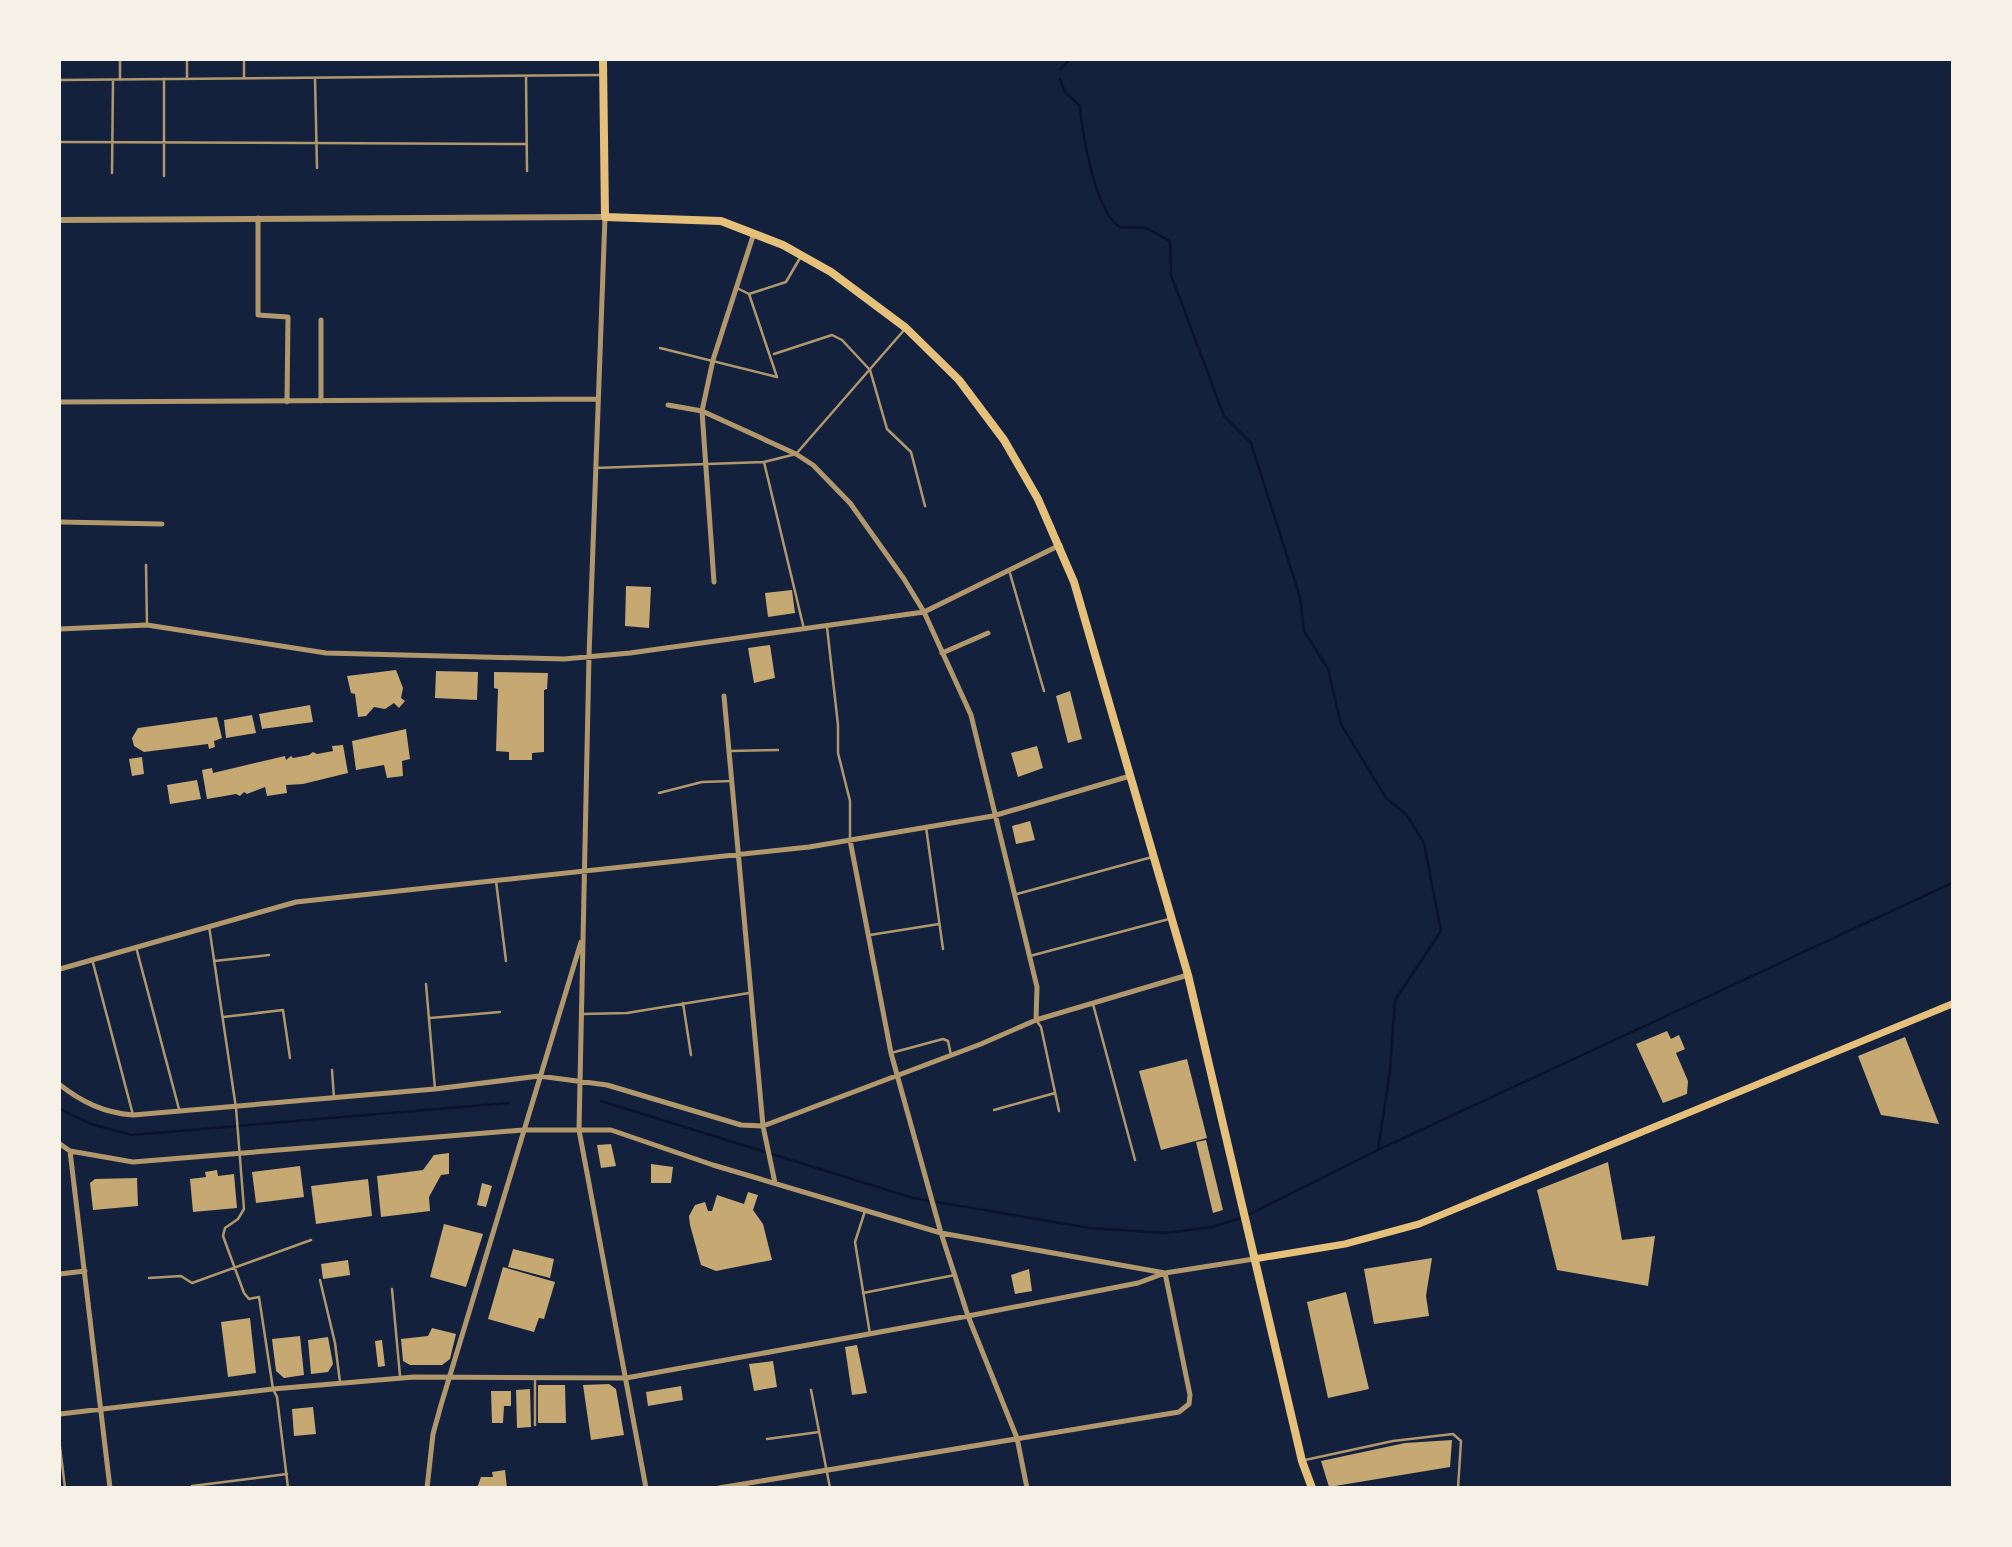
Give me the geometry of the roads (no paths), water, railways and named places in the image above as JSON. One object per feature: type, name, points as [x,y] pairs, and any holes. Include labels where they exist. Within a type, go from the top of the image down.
[{"type":"main road","points":[[603,60],[605,217],[721,221],[802,255],[866,295],[906,328],[959,380],[1004,440],[1060,545],[1074,582],[1188,975],[1302,1461],[1312,1488]]},
{"type":"main road","points":[[1254,1259],[1345,1244],[1419,1224],[1952,1004]]},
{"type":"street","points":[[60,220],[605,217],[589,656],[579,1130],[646,1488]]},
{"type":"street","points":[[258,218],[258,315],[288,317],[287,402]]},
{"type":"street","points":[[714,582],[702,411],[713,360],[754,233]]},
{"type":"street","points":[[321,320],[321,401]]},
{"type":"street","points":[[60,402],[597,399]]},
{"type":"street","points":[[668,405],[702,411],[796,454],[813,465],[850,503],[924,612],[971,715],[993,816],[1037,987],[1036,1020]]},
{"type":"street","points":[[60,522],[162,524]]},
{"type":"street","points":[[60,629],[147,625],[326,653],[564,659],[827,627],[924,612],[1060,545]]},
{"type":"street","points":[[943,653],[988,633]]},
{"type":"street","points":[[724,696],[763,1126],[775,1183]]},
{"type":"street","points":[[60,968],[296,902],[850,840],[993,816],[1130,776]]},
{"type":"street","points":[[850,840],[891,1053],[968,1317],[1017,1438],[1027,1488]]},
{"type":"street","points":[[427,1488],[433,1434],[584,934]]},
{"type":"street","points":[[60,1084],[90,1105],[116,1114],[133,1115],[179,1109],[236,1108],[335,1099],[539,1076],[607,1085],[741,1125],[763,1126],[898,1076],[1036,1020],[1188,975]]},
{"type":"street","points":[[60,1144],[70,1151],[133,1162],[523,1130],[611,1130],[864,1211],[942,1233],[1105,1265],[1165,1273]]},
{"type":"street","points":[[70,1151],[110,1488]]},
{"type":"street","points":[[60,1415],[273,1389],[401,1378],[626,1378],[968,1317],[1138,1283],[1165,1273],[1254,1259]]},
{"type":"street","points":[[60,1274],[85,1271]]},
{"type":"street","points":[[719,1488],[1185,1409],[1190,1395],[1165,1273]]},
{"type":"lane","points":[[120,79],[121,60]]},
{"type":"lane","points":[[187,60],[187,79]]},
{"type":"lane","points":[[244,60],[244,78]]},
{"type":"lane","points":[[60,80],[603,75]]},
{"type":"lane","points":[[526,76],[527,171]]},
{"type":"lane","points":[[315,78],[317,168]]},
{"type":"lane","points":[[164,79],[164,176]]},
{"type":"lane","points":[[112,173],[113,80]]},
{"type":"lane","points":[[60,142],[527,144]]},
{"type":"lane","points":[[737,288],[749,294],[786,282],[802,255]]},
{"type":"lane","points":[[660,348],[777,377],[749,294]]},
{"type":"lane","points":[[595,468],[764,462],[796,454],[906,328]]},
{"type":"lane","points":[[774,354],[832,335],[842,340],[870,370],[887,429],[911,452],[925,506]]},
{"type":"lane","points":[[764,462],[804,630]]},
{"type":"lane","points":[[146,565],[147,625]]},
{"type":"lane","points":[[1009,570],[1044,691]]},
{"type":"lane","points":[[827,627],[838,725],[838,753],[850,801],[850,840]]},
{"type":"lane","points":[[729,751],[778,750]]},
{"type":"lane","points":[[659,793],[702,782],[733,781]]},
{"type":"lane","points":[[926,827],[943,949]]},
{"type":"lane","points":[[1014,895],[1153,857]]},
{"type":"lane","points":[[495,880],[506,961]]},
{"type":"lane","points":[[1030,956],[1170,919]]},
{"type":"lane","points":[[867,936],[940,924]]},
{"type":"lane","points":[[209,926],[236,1108],[244,1209],[223,1232],[249,1299],[260,1297],[273,1389],[277,1397],[288,1488]]},
{"type":"lane","points":[[136,947],[179,1109]]},
{"type":"lane","points":[[215,961],[269,955]]},
{"type":"lane","points":[[92,959],[133,1115]]},
{"type":"lane","points":[[426,984],[435,1089]]},
{"type":"lane","points":[[581,1014],[627,1013],[752,993]]},
{"type":"lane","points":[[683,1003],[691,1055]]},
{"type":"lane","points":[[1093,1004],[1135,1160]]},
{"type":"lane","points":[[223,1017],[283,1010],[290,1058]]},
{"type":"lane","points":[[429,1018],[500,1012]]},
{"type":"lane","points":[[1036,1020],[1041,1027],[1059,1111]]},
{"type":"lane","points":[[891,1053],[943,1039],[948,1041],[951,1055]]},
{"type":"lane","points":[[332,1070],[335,1099]]},
{"type":"lane","points":[[994,1110],[1055,1093]]},
{"type":"lane","points":[[864,1211],[855,1242],[870,1334]]},
{"type":"lane","points":[[149,1278],[181,1276],[192,1283],[312,1240]]},
{"type":"lane","points":[[863,1293],[955,1275]]},
{"type":"lane","points":[[320,1280],[335,1343],[340,1382]]},
{"type":"lane","points":[[392,1289],[401,1378]]},
{"type":"lane","points":[[535,1378],[535,1425]]},
{"type":"lane","points":[[811,1390],[830,1488]]},
{"type":"lane","points":[[767,1439],[819,1432]]},
{"type":"lane","points":[[1302,1461],[1394,1441],[1453,1434],[1461,1441],[1458,1488]]},
{"type":"lane","points":[[60,1447],[65,1488]]},
{"type":"lane","points":[[192,1486],[286,1474]]},
{"type":"waterway","points":[[1060,70],[1069,60]]},
{"type":"waterway","points":[[1060,79],[1065,92],[1080,106],[1092,172],[1097,190],[1111,219],[1120,227],[1146,228],[1170,241],[1171,275],[1224,416],[1251,443],[1300,597],[1304,631],[1328,669],[1341,724],[1386,798],[1406,814],[1424,843],[1441,931],[1395,1000],[1390,1070],[1378,1150]]},
{"type":"waterway","points":[[601,1101],[913,1198],[1090,1228],[1165,1233],[1212,1227],[1244,1217],[1378,1150],[1952,883]]},
{"type":"waterway","points":[[60,1109],[91,1124],[132,1135],[508,1103]]}]
